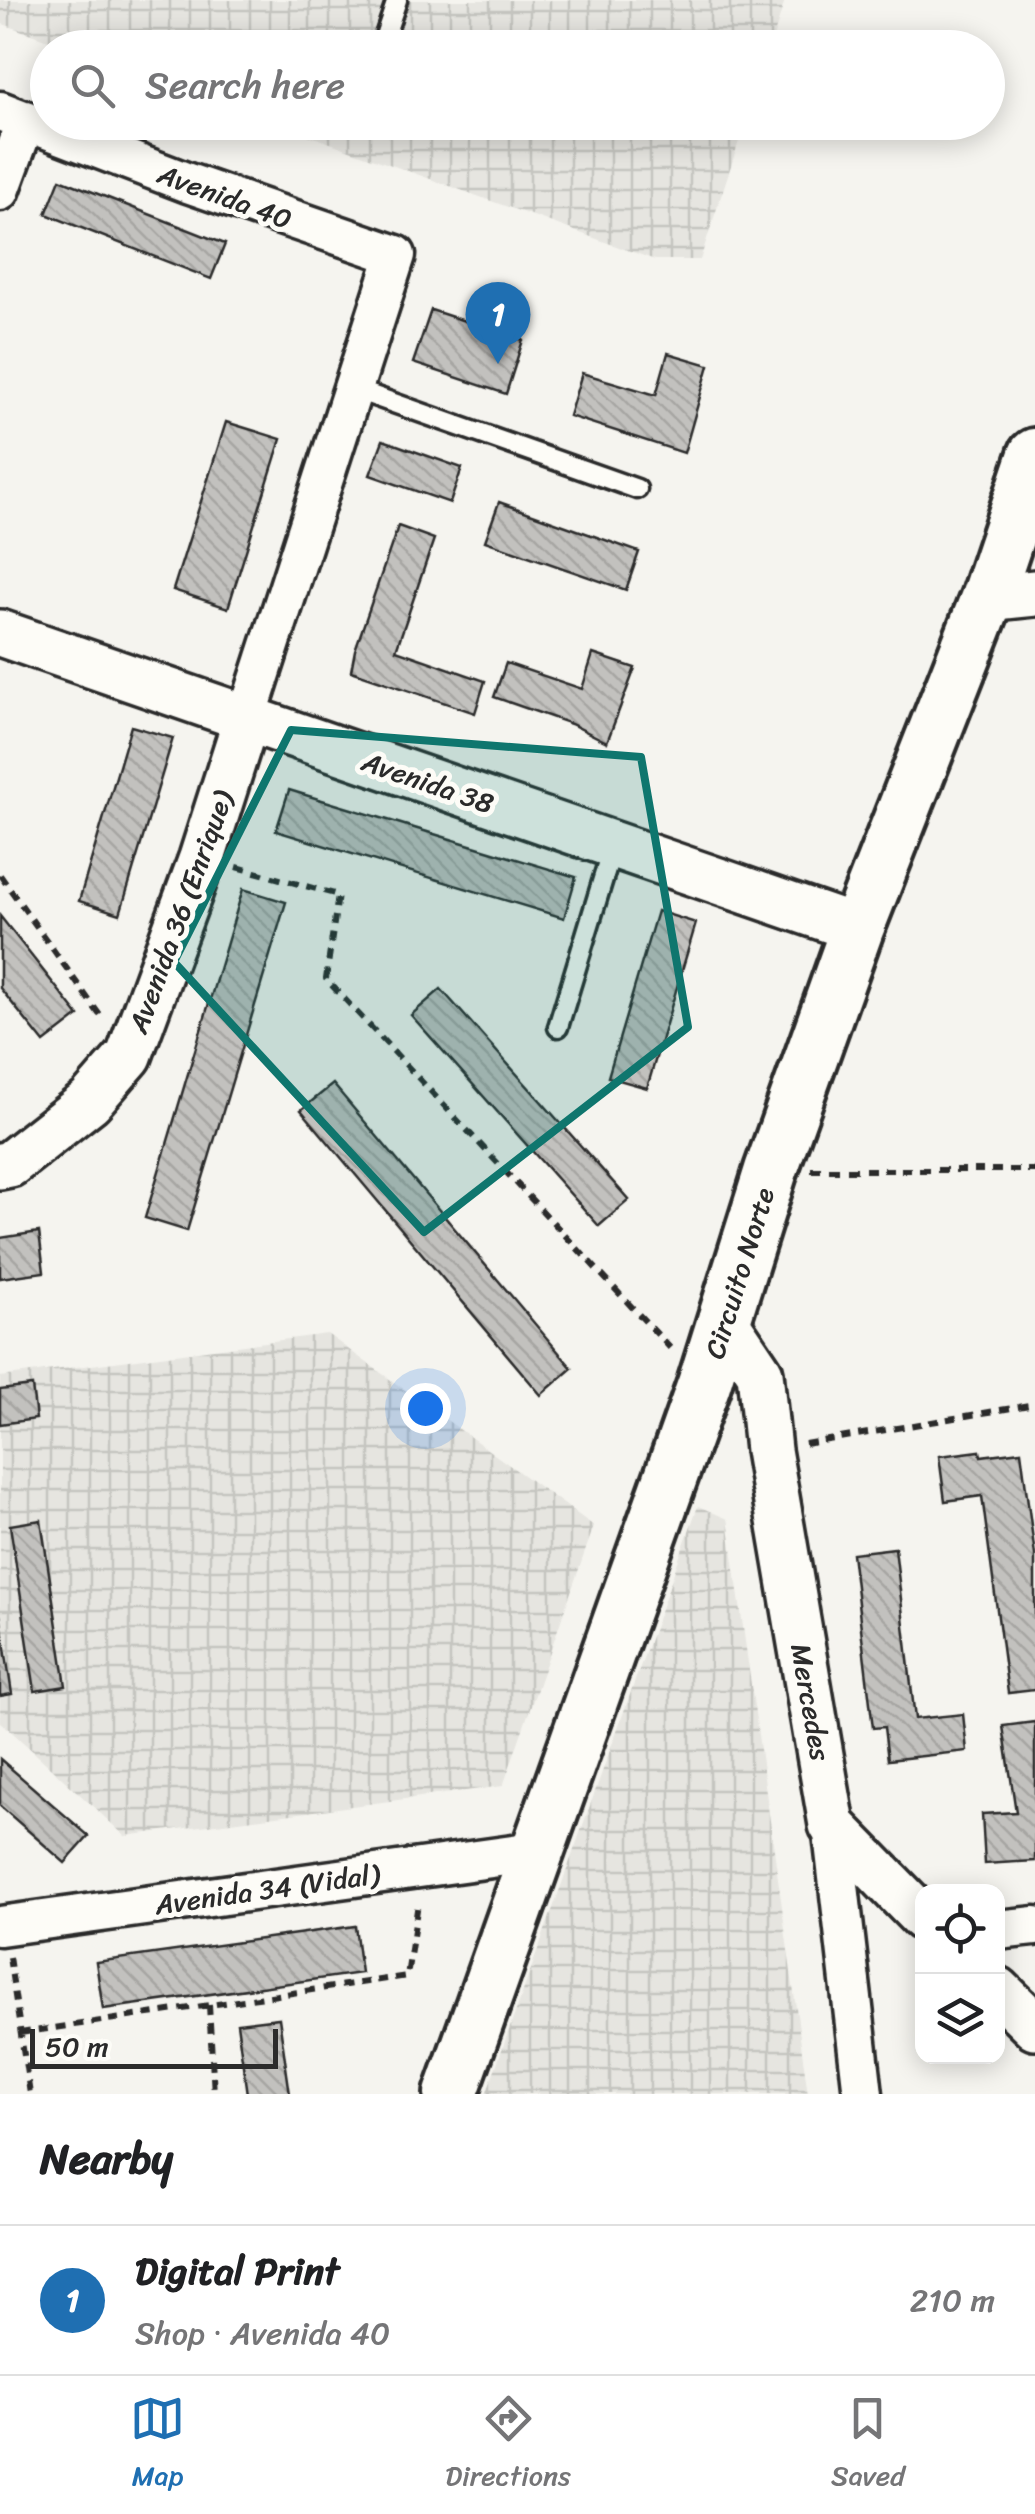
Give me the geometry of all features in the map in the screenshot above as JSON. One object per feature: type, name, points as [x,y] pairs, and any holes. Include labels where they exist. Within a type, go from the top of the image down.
[{"type":"main road","name":"Circuito Norte","points":[[450,2094],[704,1384],[771,1170],[857,929],[1011,596],[1035,455]]},
{"type":"street","points":[[0,191],[13,115]]},
{"type":"street","name":"Avenida 40","points":[[78,140],[222,195],[396,254],[351,388]]},
{"type":"street","points":[[246,720],[351,388]]},
{"type":"street","name":"Avenida 38","points":[[0,633],[857,929]]},
{"type":"street","name":"Avenida 36 (Enrique)","points":[[0,1166],[10,1164],[90,1101],[129,1056],[202,858],[246,720]]},
{"type":"street","name":"Mercedes","points":[[725,1321],[760,1373],[768,1450],[832,1825],[864,2094]]},
{"type":"street","points":[[832,1825],[915,1910]]},
{"type":"street","name":"Avenida 34 (Vidal)","points":[[2,1925],[535,1852]]},
{"type":"street","points":[[1005,1929],[1035,1926]]},
{"type":"street","points":[[1005,1997],[1035,2026]]},
{"type":"lane","points":[[387,30],[398,0]]},
{"type":"lane","points":[[351,388],[637,490]]},
{"type":"lane","points":[[558,1028],[613,846]]},
{"type":"path","points":[[202,858],[338,895],[326,978],[704,1384]]},
{"type":"path","points":[[0,876],[129,1056]]},
{"type":"path","points":[[771,1170],[1035,1170]]},
{"type":"path","points":[[768,1450],[1035,1404]]},
{"type":"path","points":[[20,2033],[407,1976],[423,1868]]},
{"type":"path","points":[[2,1925],[30,2094]]},
{"type":"path","points":[[210,2005],[214,2094]]},
{"type":"highlighted area","points":[[291,730],[641,757],[688,1027],[424,1232],[174,962]]},
{"type":"shaded area","points":[[0,0],[785,0],[776,30],[30,30],[30,34],[0,23]]},
{"type":"shaded area","points":[[322,140],[739,140],[700,260],[655,260]]},
{"type":"shaded area","points":[[327,1334],[594,1526],[503,1786],[125,1836],[0,1721],[0,1377]]},
{"type":"shaded area","points":[[698,1506],[728,1519],[808,2094],[486,2094]]},
{"type":"building","points":[[60,179],[225,244],[211,279],[46,214]]},
{"type":"building","points":[[431,310],[523,340],[506,394],[413,363]]},
{"type":"building","points":[[668,353],[709,365],[684,453],[569,416],[582,373],[656,395]]},
{"type":"building","points":[[226,422],[281,439],[228,608],[173,590]]},
{"type":"building","points":[[383,440],[462,468],[450,503],[370,475]]},
{"type":"building","points":[[499,502],[639,552],[626,590],[485,541]]},
{"type":"building","points":[[398,526],[434,539],[396,650],[485,681],[475,713],[351,671]]},
{"type":"building","points":[[593,654],[635,668],[607,742],[571,724],[494,697],[506,663],[582,689]]},
{"type":"building","points":[[131,726],[173,738],[120,914],[79,901]]},
{"type":"building","points":[[289,790],[576,877],[564,918],[276,831]]},
{"type":"building","points":[[243,889],[286,902],[187,1231],[145,1218]]},
{"type":"building","points":[[657,911],[696,923],[647,1088],[608,1077]]},
{"type":"building","points":[[0,916],[79,1016],[44,1043],[0,988]]},
{"type":"building","points":[[441,989],[629,1200],[599,1226],[411,1015]]},
{"type":"building","points":[[333,1084],[572,1368],[541,1395],[301,1110]]},
{"type":"building","points":[[39,1232],[44,1272],[0,1278],[0,1238]]},
{"type":"building","points":[[32,1386],[36,1419],[0,1424],[0,1390]]},
{"type":"building","points":[[980,1451],[981,1456],[1021,1451],[1035,1555],[1035,1690],[1008,1693],[982,1496],[945,1501],[939,1456]]},
{"type":"building","points":[[41,1520],[66,1686],[35,1691],[10,1525]]},
{"type":"building","points":[[895,1548],[915,1719],[963,1714],[967,1751],[888,1760],[884,1727],[873,1728],[852,1553]]},
{"type":"building","points":[[0,1615],[12,1694],[0,1696]]},
{"type":"building","points":[[1035,1722],[1035,1861],[985,1864],[982,1814],[1016,1812],[1003,1726]]},
{"type":"building","points":[[0,1759],[89,1836],[65,1863],[0,1806]]},
{"type":"building","points":[[355,1926],[361,1973],[103,2009],[96,1962]]},
{"type":"building","points":[[279,2018],[290,2094],[247,2094],[237,2023]]},
{"type":"place","name":"Digital Print","points":[[498,364]]}]
